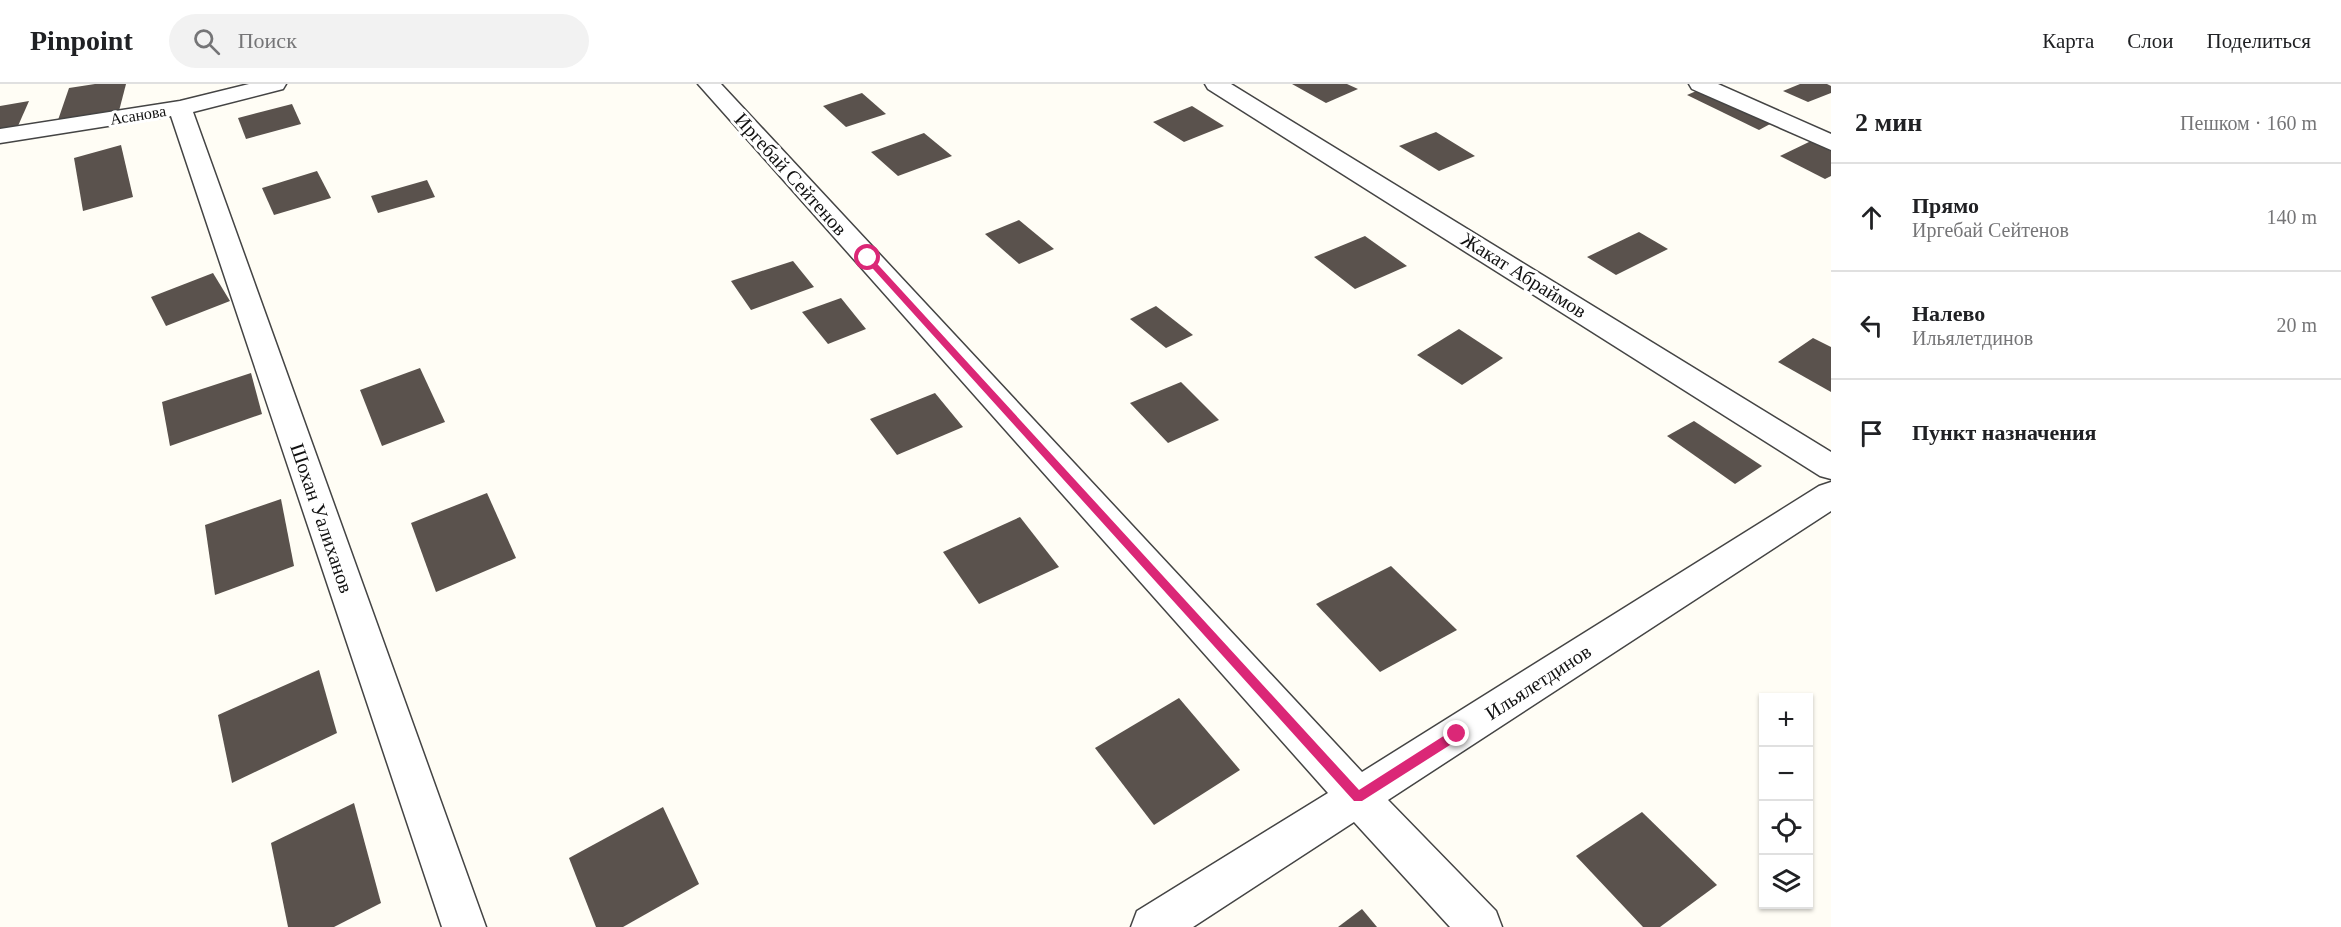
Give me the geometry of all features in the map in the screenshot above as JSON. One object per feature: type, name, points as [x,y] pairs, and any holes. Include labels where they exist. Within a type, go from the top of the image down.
[{"type":"street","name":"Асанова","points":[[0,136],[180,108],[275,84]]},
{"type":"street","name":"Иргебай Сейтенов","points":[[709,84],[1358,797],[1480,927]]},
{"type":"street","name":"Жакат Абраймов","points":[[1216,84],[1831,467]]},
{"type":"street","points":[[1700,84],[1831,143]]},
{"type":"street","name":"Шохан Уалиханов","points":[[180,108],[464,927]]},
{"type":"street","name":"Ильялетдинов","points":[[1153,927],[1831,495]]},
{"type":"building","points":[[95,84],[126,84],[119,111],[58,120],[69,88]]},
{"type":"building","points":[[1292,84],[1347,84],[1358,89],[1326,103]]},
{"type":"building","points":[[1800,84],[1827,84],[1831,86],[1831,93],[1808,102],[1783,91]]},
{"type":"building","points":[[1701,89],[1772,123],[1759,130],[1687,95]]},
{"type":"building","points":[[862,93],[886,114],[846,127],[823,106]]},
{"type":"building","points":[[29,101],[18,126],[0,129],[0,106]]},
{"type":"building","points":[[292,104],[301,124],[246,139],[238,118]]},
{"type":"building","points":[[1192,106],[1224,126],[1184,142],[1153,122]]},
{"type":"building","points":[[1436,132],[1475,156],[1439,171],[1399,146]]},
{"type":"building","points":[[924,133],[952,156],[898,176],[871,152]]},
{"type":"building","points":[[1811,141],[1831,151],[1831,176],[1825,179],[1780,156]]},
{"type":"building","points":[[121,145],[133,197],[83,211],[74,158]]},
{"type":"building","points":[[317,171],[331,198],[274,215],[262,188]]},
{"type":"building","points":[[427,180],[435,197],[378,213],[371,196]]},
{"type":"building","points":[[1019,220],[1054,249],[1019,264],[985,234]]},
{"type":"building","points":[[1639,232],[1668,249],[1616,275],[1587,257]]},
{"type":"building","points":[[1365,236],[1407,266],[1355,289],[1314,257]]},
{"type":"building","points":[[793,261],[814,287],[751,310],[731,281]]},
{"type":"building","points":[[213,273],[230,301],[166,326],[151,297]]},
{"type":"building","points":[[841,298],[866,329],[828,344],[802,312]]},
{"type":"building","points":[[1156,306],[1193,335],[1166,348],[1130,319]]},
{"type":"building","points":[[1459,329],[1503,358],[1462,385],[1417,355]]},
{"type":"building","points":[[1813,338],[1831,347],[1831,392],[1778,362]]},
{"type":"building","points":[[420,368],[445,422],[382,446],[360,390]]},
{"type":"building","points":[[251,373],[262,414],[170,446],[162,402]]},
{"type":"building","points":[[1181,382],[1219,420],[1168,443],[1130,403]]},
{"type":"building","points":[[935,393],[963,427],[897,455],[870,419]]},
{"type":"building","points":[[1694,421],[1762,466],[1735,484],[1667,436]]},
{"type":"building","points":[[487,493],[516,558],[436,592],[411,523]]},
{"type":"building","points":[[281,499],[294,566],[215,595],[205,525]]},
{"type":"building","points":[[1020,517],[1059,567],[979,604],[943,552]]},
{"type":"building","points":[[1391,566],[1457,630],[1380,672],[1316,604]]},
{"type":"building","points":[[319,670],[337,733],[232,783],[218,715]]},
{"type":"building","points":[[1179,698],[1240,770],[1154,825],[1095,748]]},
{"type":"building","points":[[354,803],[381,903],[334,927],[288,927],[271,843]]},
{"type":"building","points":[[663,807],[699,884],[623,927],[596,927],[569,858]]},
{"type":"building","points":[[1642,812],[1717,885],[1660,927],[1643,927],[1576,856]]},
{"type":"building","points":[[1362,909],[1377,927],[1338,927]]},
{"type":"route","points":[[868,258],[1358,797],[1457,734]]}]
